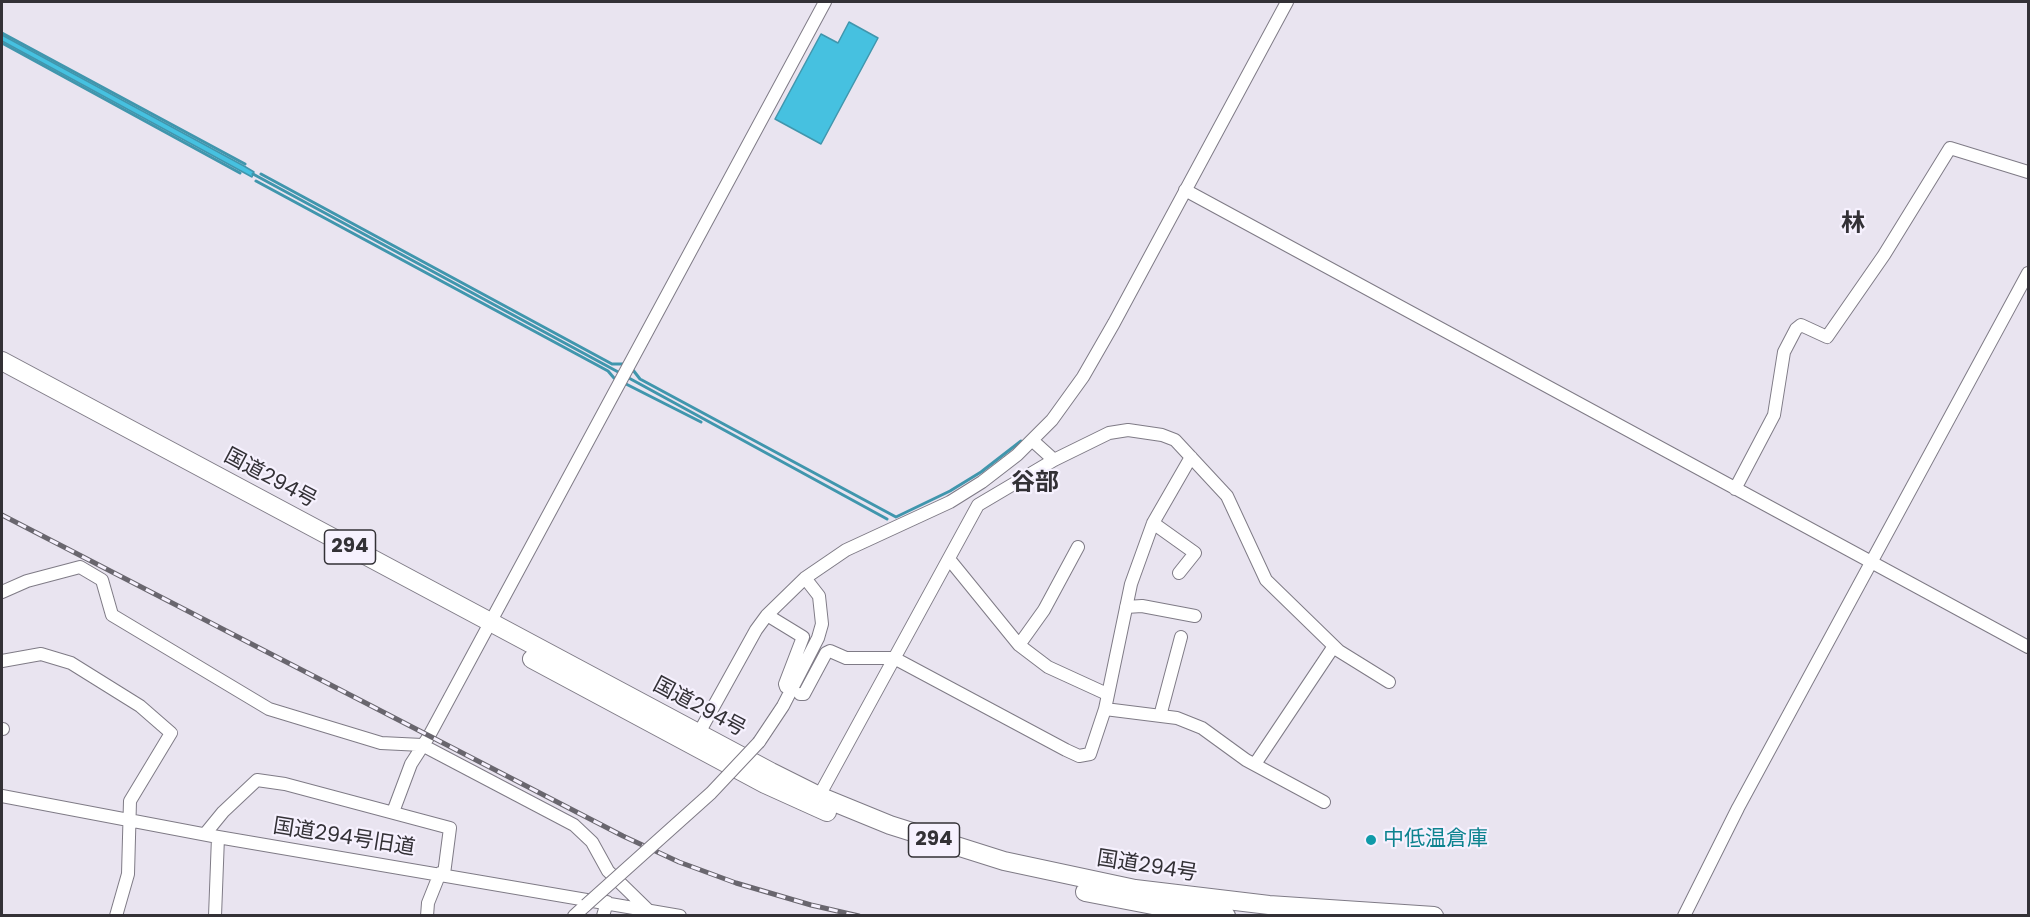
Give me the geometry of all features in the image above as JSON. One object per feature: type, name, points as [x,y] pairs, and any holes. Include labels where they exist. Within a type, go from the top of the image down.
[{"type":"highway","name":"国道294号","points":[[2,361],[696,740],[813,807],[962,862],[1132,902],[1226,915]]},
{"type":"highway","name":"国道294号","points":[[2,375],[487,627]]},
{"type":"highway","name":"国道294号","points":[[696,740],[819,796],[927,838],[1042,870],[1145,891],[1266,910],[1434,915]]},
{"type":"street","points":[[393,812],[411,764],[825,2]]},
{"type":"street","points":[[696,740],[767,615],[805,578],[846,550],[950,502],[999,470],[1033,441],[1083,377],[1287,2]]},
{"type":"street","points":[[1735,489],[1774,415],[1784,352],[1796,329],[1801,325],[1827,337],[1884,255],[1950,148],[2028,172]]},
{"type":"street","points":[[1185,190],[2028,647]]},
{"type":"street","points":[[1684,915],[1738,808],[2028,273]]},
{"type":"street","points":[[819,796],[978,505],[1054,460],[1109,433],[1128,430],[1162,435],[1175,440],[1227,496],[1266,580],[1334,646],[1389,682]]},
{"type":"street","points":[[1033,441],[1054,460]]},
{"type":"street","points":[[800,694],[804,694],[826,652],[846,657],[894,658],[1079,756],[1090,754],[1105,709],[1131,585],[1154,523],[1191,457]]},
{"type":"street","points":[[1154,523],[1195,553],[1179,573]]},
{"type":"street","points":[[1019,645],[1044,610],[1078,547]]},
{"type":"street","points":[[949,558],[1019,645],[1048,667],[1107,694]]},
{"type":"street","points":[[2,592],[27,581],[80,567],[102,580],[112,615],[269,709],[381,743],[422,745],[583,830],[608,871],[647,909]]},
{"type":"street","points":[[574,915],[718,786],[759,742],[783,706],[820,631],[822,608],[819,596],[805,578]]},
{"type":"street","points":[[1126,607],[1142,606],[1195,616]]},
{"type":"street","points":[[767,615],[803,637],[785,684],[786,687]]},
{"type":"street","points":[[1160,716],[1181,637]]},
{"type":"street","points":[[1255,764],[1334,646]]},
{"type":"street","points":[[2,661],[40,654],[71,663],[140,706],[171,733],[130,801],[128,874],[116,915]]},
{"type":"street","points":[[1105,709],[1177,718],[1202,728],[1255,764],[1324,802]]},
{"type":"street","points":[[205,834],[223,812],[257,780],[285,784],[450,828],[442,873],[428,903],[427,915]]},
{"type":"street","name":"国道294号旧道","points":[[2,796],[218,837],[680,915]]},
{"type":"street","points":[[215,915],[218,837]]},
{"type":"street","points":[[603,915],[607,902]]},
{"type":"water","points":[[849,22],[878,38],[821,144],[775,119],[821,34],[838,43]]},
{"type":"water","points":[[2,35],[244,166],[254,172],[252,177],[2,41]]},
{"type":"waterway","points":[[2,33],[245,164]]},
{"type":"waterway","points":[[2,43],[240,173]]},
{"type":"waterway","points":[[253,174],[620,373]]},
{"type":"waterway","points":[[261,174],[612,364],[623,364]]},
{"type":"waterway","points":[[256,181],[608,371],[614,378]]},
{"type":"waterway","points":[[633,370],[640,379],[896,517],[950,491],[981,472],[1021,441]]},
{"type":"waterway","points":[[627,377],[887,519]]},
{"type":"waterway","points":[[626,384],[701,422]]},
{"type":"railway","points":[[2,515],[623,836],[679,862],[736,883],[811,905],[859,916]]},
{"type":"place","name":"中低温倉庫","points":[[1371,840]]},
{"type":"district","name":"林","points":[[1853,225]]},
{"type":"district","name":"谷部","points":[[1035,484]]}]
